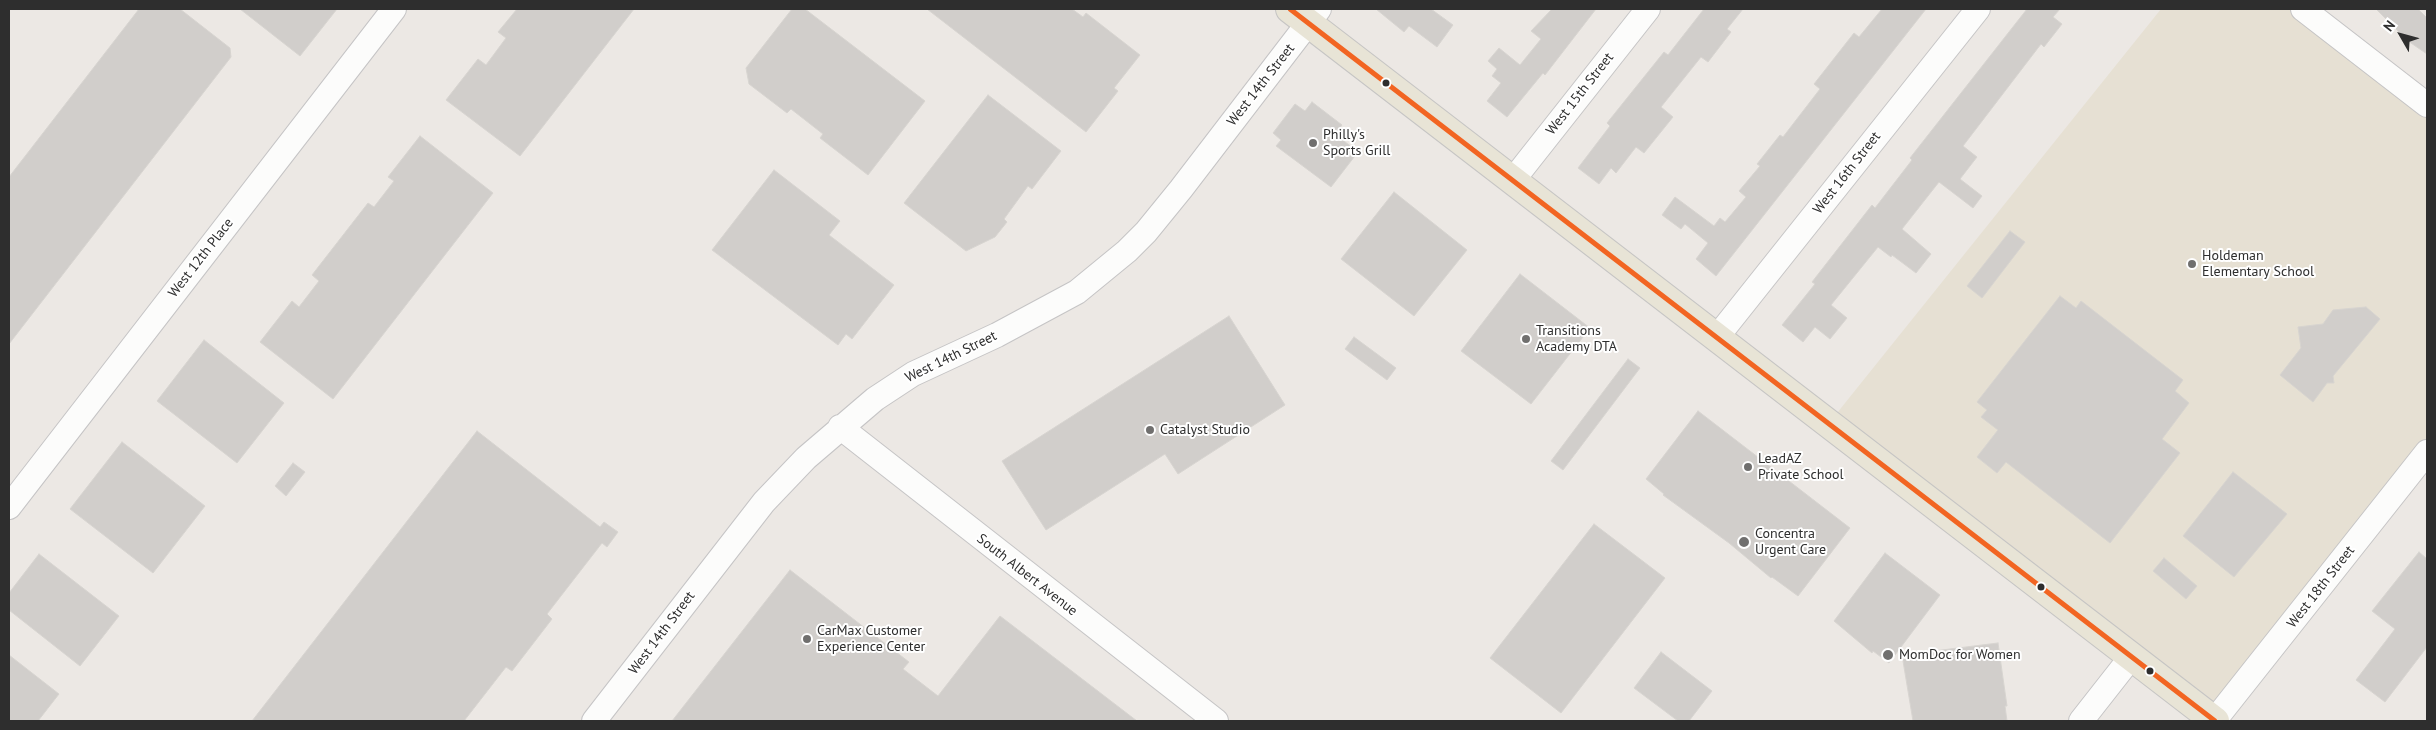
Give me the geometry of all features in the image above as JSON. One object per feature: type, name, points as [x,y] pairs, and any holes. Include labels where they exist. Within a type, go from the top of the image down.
[{"type":"main road","points":[[1306,13],[1513,180],[2215,721]]},
{"type":"street","name":"West 12th Place","points":[[9,507],[394,9]]},
{"type":"street","name":"West 15th Street","points":[[1513,180],[1648,9]]},
{"type":"street","name":"West 16th Street","points":[[1718,337],[1978,9]]},
{"type":"street","points":[[2303,9],[2427,105]]},
{"type":"street","name":"West 14th Street","points":[[594,721],[764,502],[806,458],[840,427],[875,399],[913,374],[997,334],[1077,292],[1146,232],[1181,189],[1306,13]]},
{"type":"street","name":"South Albert Avenue","points":[[840,427],[1216,721]]},
{"type":"street","name":"West 18th Street","points":[[2215,721],[2427,452]]},
{"type":"street","points":[[2081,721],[2132,656]]},
{"type":"shaded area","name":"Holdeman Elementary School","points":[[2161,9],[2303,9],[2427,105],[2427,452],[2214,721],[1829,423]]},
{"type":"building","points":[[139,9],[180,9],[230,48],[231,57],[9,344],[9,177]]},
{"type":"building","points":[[240,9],[337,9],[300,56]]},
{"type":"building","points":[[517,9],[634,9],[520,156],[446,100],[478,59],[486,65],[506,38],[498,32]]},
{"type":"building","points":[[792,9],[805,9],[925,101],[868,175],[820,138],[823,134],[791,109],[787,113],[749,84],[746,68]]},
{"type":"building","points":[[927,9],[1072,9],[1083,17],[1086,13],[1140,55],[1114,88],[1118,91],[1086,132]]},
{"type":"building","points":[[1376,9],[1431,9],[1453,25],[1437,47],[1409,26],[1404,32]]},
{"type":"building","points":[[1552,9],[1596,9],[1545,75],[1543,73],[1507,117],[1487,101],[1501,83],[1492,76],[1497,69],[1488,61],[1499,48],[1520,65],[1541,39],[1531,31]]},
{"type":"building","points":[[1704,9],[1743,9],[1727,29],[1731,32],[1708,62],[1701,57],[1661,107],[1673,117],[1644,153],[1636,147],[1616,173],[1611,168],[1599,184],[1578,168],[1610,126],[1607,123],[1664,52],[1668,55]]},
{"type":"building","points":[[1882,9],[1926,9],[1716,276],[1696,259],[1708,243],[1685,224],[1681,229],[1662,215],[1675,197],[1714,226],[1720,218],[1725,222],[1746,197],[1739,191],[1760,166],[1757,164],[1780,135],[1783,137],[1820,89],[1814,84],[1854,33],[1859,37]]},
{"type":"building","points":[[2027,9],[2060,9],[2053,17],[2062,24],[2044,47],[2041,44],[1963,146],[1977,157],[1960,179],[1982,196],[1973,208],[1939,182],[1902,229],[1931,254],[1916,273],[1878,247],[1831,305],[1847,318],[1830,339],[1815,327],[1803,342],[1782,325],[1815,284],[1812,282],[1872,205],[1875,208],[1912,160],[1910,158]]},
{"type":"building","points":[[2376,9],[2418,9],[2427,18],[2427,54],[2408,41]]},
{"type":"building","points":[[988,95],[1061,151],[1032,189],[1028,186],[1004,219],[1007,222],[995,237],[966,251],[904,203]]},
{"type":"building","name":"Philly's Sports Grill","points":[[1312,102],[1342,125],[1335,134],[1358,152],[1331,187],[1276,146],[1281,140],[1273,133],[1295,104],[1305,111]]},
{"type":"building","points":[[420,136],[493,193],[333,399],[260,342],[292,301],[299,307],[319,281],[312,275],[368,203],[374,207],[394,181],[388,177]]},
{"type":"building","points":[[774,170],[840,221],[829,235],[894,285],[852,339],[846,334],[838,345],[712,250]]},
{"type":"building","points":[[1394,192],[1467,250],[1414,316],[1341,259]]},
{"type":"building","points":[[2010,231],[2025,242],[1982,298],[1967,286]]},
{"type":"building","name":"Transitions Academy DTA","points":[[1520,274],[1590,328],[1531,404],[1461,351]]},
{"type":"building","points":[[2060,296],[2076,308],[2081,301],[2183,380],[2175,391],[2189,403],[2162,439],[2180,453],[2110,543],[2006,462],[1997,473],[1977,457],[1998,430],[1981,417],[1987,410],[1977,402]]},
{"type":"building","points":[[2366,307],[2380,319],[2333,376],[2334,383],[2327,383],[2313,402],[2280,375],[2301,348],[2298,327],[2323,324],[2333,310]]},
{"type":"building","name":"Catalyst Studio","points":[[1229,316],[1285,405],[1178,474],[1165,454],[1046,530],[1002,461]]},
{"type":"building","points":[[1354,337],[1396,368],[1387,380],[1345,349]]},
{"type":"building","points":[[204,340],[284,403],[237,463],[157,401]]},
{"type":"building","points":[[1628,359],[1640,368],[1563,470],[1551,461]]},
{"type":"building","points":[[1698,411],[1850,528],[1798,596],[1771,578],[1729,543],[1663,495],[1646,479]]},
{"type":"building","points":[[477,431],[600,527],[604,522],[618,532],[607,547],[602,543],[547,614],[552,619],[512,671],[506,667],[464,721],[252,721]]},
{"type":"building","points":[[122,442],[205,506],[153,573],[70,509]]},
{"type":"building","points":[[293,463],[305,472],[286,496],[275,486]]},
{"type":"building","points":[[2233,472],[2287,514],[2234,577],[2183,536]]},
{"type":"building","points":[[1594,524],[1665,578],[1561,713],[1490,658]]},
{"type":"building","points":[[2419,552],[2427,559],[2427,647],[2385,702],[2356,680],[2395,629],[2372,611]]},
{"type":"building","points":[[1885,553],[1940,595],[1889,663],[1873,651],[1872,653],[1834,621]]},
{"type":"building","points":[[39,554],[119,616],[80,666],[9,610],[9,593]]},
{"type":"building","points":[[2164,558],[2197,586],[2186,599],[2153,571]]},
{"type":"building","name":"CarMax Customer Experience Center","points":[[790,570],[909,662],[903,669],[938,696],[1000,616],[1137,721],[672,721]]},
{"type":"building","points":[[1998,643],[2007,706],[2005,706],[2007,721],[1913,721],[1902,655]]},
{"type":"building","points":[[1661,652],[1712,691],[1689,721],[1678,721],[1634,688]]},
{"type":"building","points":[[9,655],[59,694],[38,721],[9,721]]},
{"type":"transit line","points":[[1290,9],[2215,721]]},
{"type":"place","name":"Philly's Sports Grill","points":[[1313,143]]},
{"type":"place","name":"Holdeman Elementary School","points":[[2192,264]]},
{"type":"place","name":"Transitions Academy DTA","points":[[1526,339]]},
{"type":"place","name":"Catalyst Studio","points":[[1150,430]]},
{"type":"place","name":"LeadAZ Private School","points":[[1748,467]]},
{"type":"place","name":"Concentra Urgent Care","points":[[1744,542]]},
{"type":"place","name":"CarMax Customer Experience Center","points":[[807,639]]},
{"type":"place","name":"MomDoc for Women","points":[[1888,655]]}]
